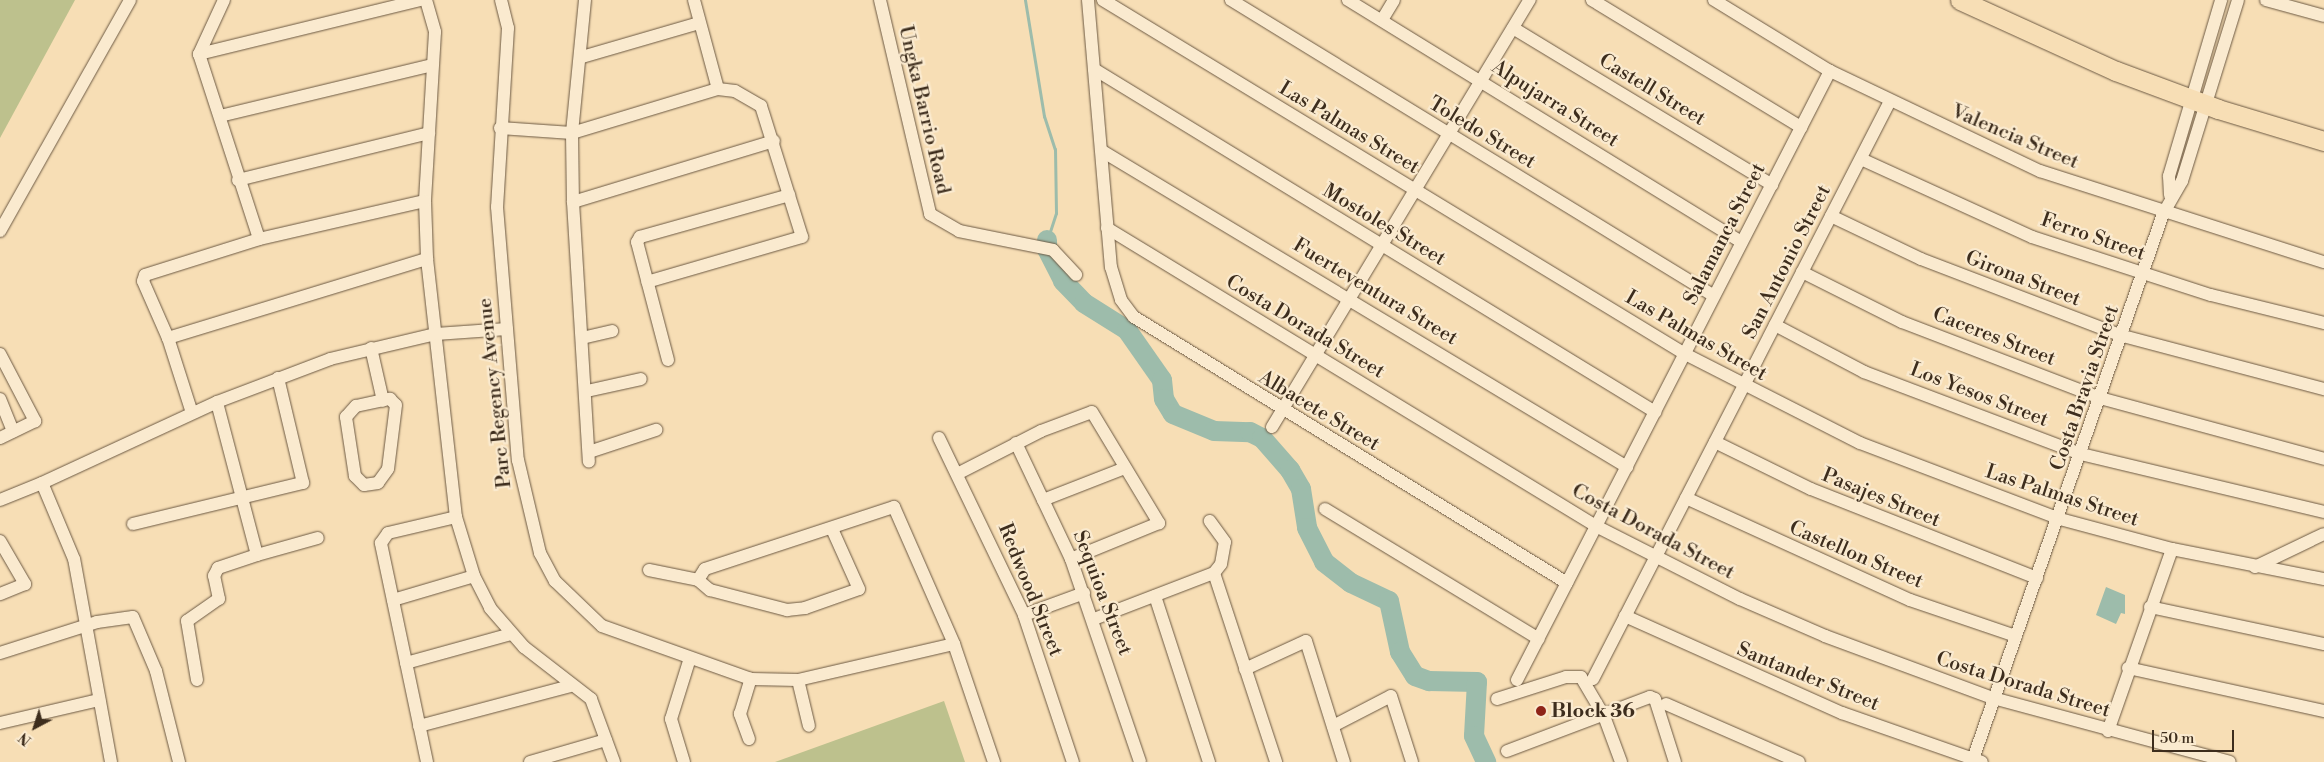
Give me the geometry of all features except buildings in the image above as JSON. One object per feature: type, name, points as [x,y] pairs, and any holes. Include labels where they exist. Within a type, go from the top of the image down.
[{"type":"main road","points":[[1960,0],[2030,35],[2200,103],[2324,141]]},
{"type":"street","points":[[0,231],[130,0]]},
{"type":"street","points":[[224,0],[199,54],[220,116],[238,180],[259,240]]},
{"type":"street","points":[[199,54],[420,0]]},
{"type":"street","points":[[426,0],[435,32],[425,200],[427,259],[456,517],[474,576],[490,608],[511,634],[570,686],[591,699],[614,762]]},
{"type":"street","name":"Parc Regency Avenue","points":[[501,0],[508,28],[500,128],[497,207],[507,329],[523,493],[548,570],[576,606],[602,626],[751,679],[798,680],[954,644]]},
{"type":"street","points":[[585,0],[582,57],[572,133],[573,202],[587,391],[589,457],[656,430]]},
{"type":"street","points":[[694,0],[718,88]]},
{"type":"street","name":"Ungka Barrio Road","points":[[880,0],[930,214],[959,232],[1040,245],[1053,250],[1076,275]]},
{"type":"street","name":"Albacete Street","points":[[1088,0],[1107,228],[1115,284],[1134,317],[1282,411],[1567,584]]},
{"type":"street","name":"Las Palmas Street","points":[[1103,0],[1685,354],[1745,387],[1860,443],[2060,519],[2172,550],[2324,579]]},
{"type":"street","name":"Toledo Street","points":[[1231,0],[1714,296]]},
{"type":"street","name":"Alpujarra Street","points":[[1348,0],[1482,80],[1742,242]]},
{"type":"street","points":[[1382,20],[1394,0]]},
{"type":"street","points":[[1272,427],[1530,0]]},
{"type":"street","points":[[1592,0],[1801,127]]},
{"type":"street","name":"Valencia Street","points":[[1714,0],[1830,71],[2040,171],[2163,214],[2323,261]]},
{"type":"street","points":[[2200,103],[2221,0]]},
{"type":"street","points":[[2200,103],[2238,0]]},
{"type":"street","points":[[2266,0],[2324,16]]},
{"type":"street","points":[[582,57],[699,23]]},
{"type":"street","name":"Castell Street","points":[[1513,28],[1772,185]]},
{"type":"street","points":[[220,116],[432,65]]},
{"type":"street","name":"Mostoles Street","points":[[1094,69],[1655,412]]},
{"type":"street","name":"Salamanca Street","points":[[1517,680],[1830,71]]},
{"type":"street","points":[[500,128],[572,133],[718,88],[735,91],[760,106],[774,141],[802,237],[647,282]]},
{"type":"street","name":"San Antonio Street","points":[[1593,679],[1745,387],[1890,101]]},
{"type":"street","name":"Costa Bravia Street","points":[[1975,761],[1993,698],[2060,519],[2100,398],[2144,275],[2170,195],[2169,176],[2200,103]]},
{"type":"street","points":[[238,180],[429,133]]},
{"type":"street","points":[[573,202],[774,141]]},
{"type":"street","name":"Fuerteventura Street","points":[[1102,151],[1350,298],[1627,467]]},
{"type":"street","name":"Ferro Street","points":[[1860,159],[2032,237],[2144,275],[2324,323]]},
{"type":"street","points":[[668,360],[637,242],[646,234],[789,195]]},
{"type":"street","points":[[192,413],[168,338],[143,281],[145,275],[259,240],[425,200]]},
{"type":"street","name":"Girona Street","points":[[1831,216],[1929,262],[2122,336],[2324,389]]},
{"type":"street","name":"Costa Dorada Street","points":[[1107,228],[1596,526],[1655,557],[1825,636],[1993,698],[2108,731],[2230,762]]},
{"type":"street","points":[[168,338],[427,259]]},
{"type":"street","name":"Caceres Street","points":[[1802,272],[1902,322],[2100,398],[2324,459]]},
{"type":"street","name":"Los Yesos Street","points":[[1775,325],[1864,372],[2081,454],[2324,512]]},
{"type":"street","points":[[0,500],[42,483],[217,402],[278,378],[371,348],[436,334],[507,329]]},
{"type":"street","points":[[582,338],[612,331]]},
{"type":"street","points":[[371,348],[383,401]]},
{"type":"street","points":[[0,354],[35,421],[0,438]]},
{"type":"street","points":[[133,524],[303,484],[278,378]]},
{"type":"street","points":[[587,391],[641,380]]},
{"type":"street","points":[[0,399],[13,432]]},
{"type":"street","points":[[390,399],[396,404],[388,469],[378,483],[364,484],[355,476],[346,417],[356,406],[383,401],[390,399]]},
{"type":"street","points":[[217,402],[257,556]]},
{"type":"street","points":[[959,473],[1016,443],[1092,412],[1124,468],[1160,523],[1071,559]]},
{"type":"street","name":"Redwood Street","points":[[939,438],[959,473],[1024,616],[1072,762]]},
{"type":"street","name":"Pasajes Street","points":[[1715,442],[1811,489],[2037,578]]},
{"type":"street","name":"Sequioa Street","points":[[1016,443],[1071,559],[1094,619],[1140,762]]},
{"type":"street","points":[[1044,500],[1124,468]]},
{"type":"street","points":[[42,483],[74,559],[111,762]]},
{"type":"street","name":"Castellon Street","points":[[1686,498],[1910,600],[2016,636]]},
{"type":"street","points":[[698,580],[705,569],[832,529],[894,506],[954,644],[994,762]]},
{"type":"street","points":[[1325,509],[1539,639]]},
{"type":"street","points":[[427,762],[393,600],[383,536],[456,517]]},
{"type":"street","points":[[1094,619],[1214,573],[1221,564],[1225,542],[1210,522]]},
{"type":"street","points":[[649,570],[698,580],[710,590],[787,610],[854,594],[857,582],[832,529]]},
{"type":"street","points":[[2255,567],[2324,534]]},
{"type":"street","points":[[197,680],[187,621],[219,600],[214,576],[218,568],[318,538]]},
{"type":"street","points":[[0,541],[4,561],[25,585],[0,594]]},
{"type":"street","points":[[2108,731],[2128,668],[2172,550]]},
{"type":"street","points":[[1214,573],[1276,762]]},
{"type":"street","points":[[393,600],[474,576]]},
{"type":"street","points":[[1024,616],[1084,593]]},
{"type":"street","points":[[1155,596],[1209,762]]},
{"type":"street","points":[[2150,607],[2324,644]]},
{"type":"street","name":"Santander Street","points":[[1625,616],[1842,713],[1975,761]]},
{"type":"street","points":[[0,653],[87,628],[116,617],[136,619],[171,718],[178,762]]},
{"type":"street","points":[[406,663],[511,634]]},
{"type":"street","points":[[1245,668],[1306,641],[1344,762]]},
{"type":"street","points":[[684,762],[671,719],[690,658]]},
{"type":"street","points":[[2128,668],[2324,711]]},
{"type":"street","points":[[1497,699],[1575,676],[1586,680],[1604,716],[1621,762]]},
{"type":"street","points":[[748,739],[740,714],[751,679]]},
{"type":"street","points":[[798,680],[810,726]]},
{"type":"street","points":[[419,726],[570,686]]},
{"type":"street","points":[[1333,726],[1391,696],[1412,762]]},
{"type":"street","points":[[1507,751],[1654,698],[1675,762]]},
{"type":"street","points":[[0,723],[99,700]]},
{"type":"street","points":[[1666,704],[1799,762]]},
{"type":"street","points":[[530,762],[606,740]]},
{"type":"green space","points":[[0,0],[75,0],[0,138]]},
{"type":"green space","points":[[944,701],[965,762],[775,762]]},
{"type":"shaded area","points":[[2106,587],[2125,595],[2125,614],[2121,613],[2116,624],[2096,615]]},
{"type":"waterway","points":[[1025,0],[1044,116],[1055,149],[1056,213],[1047,240]]},
{"type":"waterway","points":[[1047,240],[1047,249],[1063,281],[1084,303],[1127,330],[1162,380],[1164,399],[1173,414],[1214,431],[1250,432],[1262,438],[1290,470],[1301,489],[1307,528],[1324,562],[1351,583],[1389,601],[1400,652],[1415,676],[1429,681],[1477,682],[1474,736],[1486,762]]},
{"type":"place","name":"Block 36","points":[[1541,711]]}]
